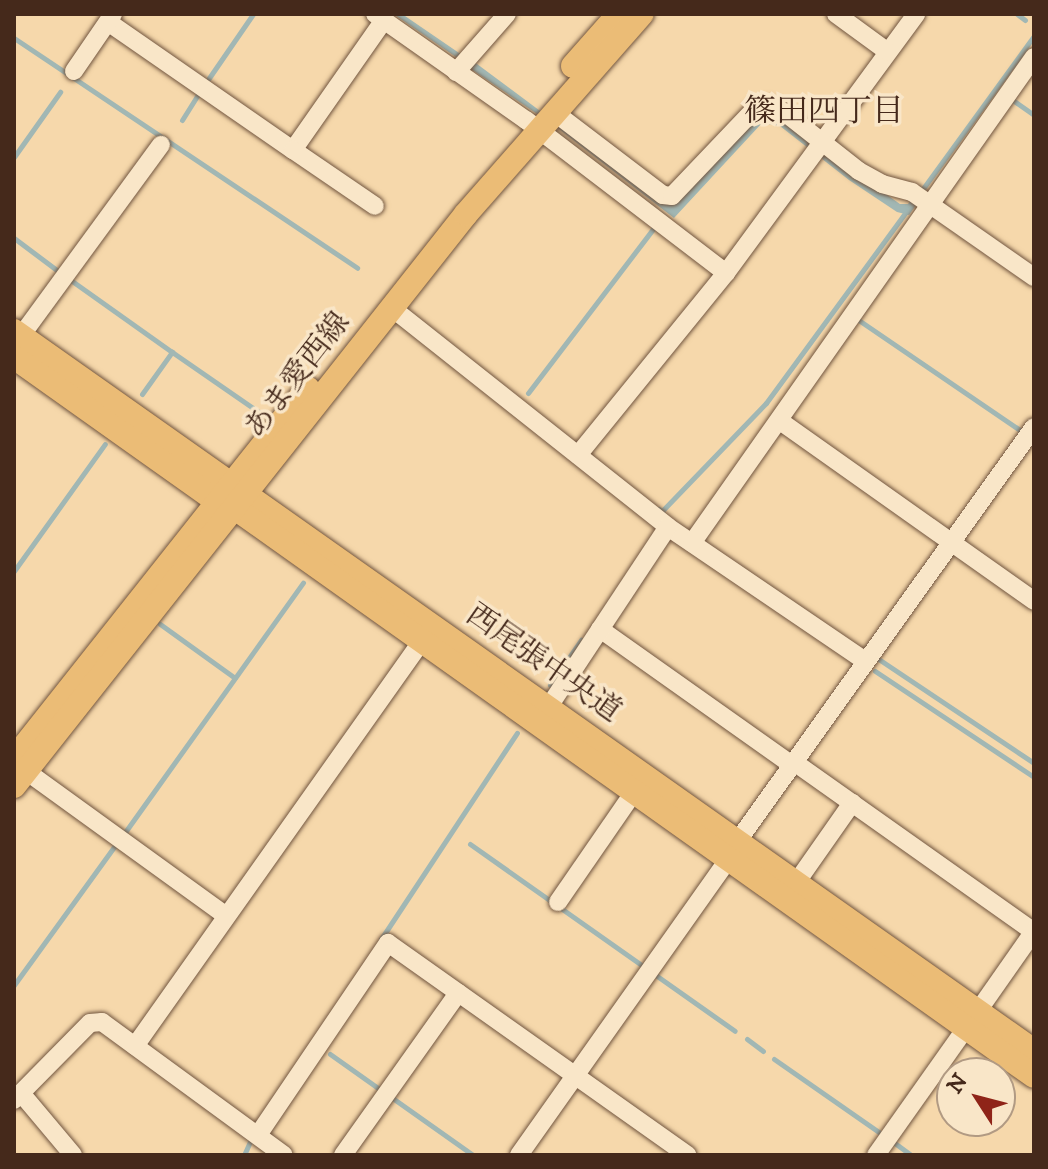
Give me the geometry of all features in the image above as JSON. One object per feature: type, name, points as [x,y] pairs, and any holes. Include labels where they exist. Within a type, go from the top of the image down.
[{"type":"main road","name":"あま愛西線","points":[[233,497],[392,308],[619,14]]},
{"type":"main road","name":"あま愛西線","points":[[18,772],[233,497],[463,193],[642,14]]},
{"type":"main road","name":"西尾張中央道","points":[[16,342],[233,497],[548,708],[732,851],[972,1020],[1034,1051]]},
{"type":"main road","name":"西尾張中央道","points":[[233,497],[422,641],[634,792],[732,851],[796,883],[972,1020],[1034,1076]]},
{"type":"street","points":[[456,72],[507,14]]},
{"type":"street","points":[[836,14],[888,52]]},
{"type":"street","points":[[578,455],[726,273],[916,14]]},
{"type":"street","points":[[293,150],[380,17],[456,72],[542,115],[663,195],[672,196],[754,110],[768,106],[784,112],[819,147],[882,184],[923,199],[1034,277]]},
{"type":"street","points":[[74,71],[111,18],[375,206]]},
{"type":"street","points":[[692,543],[780,421],[923,199],[1034,57]]},
{"type":"street","points":[[542,115],[726,273]]},
{"type":"street","points":[[16,342],[161,145]]},
{"type":"street","points":[[392,308],[668,527],[865,661]]},
{"type":"street","points":[[780,421],[1034,601]]},
{"type":"street","points":[[519,1155],[865,661],[1034,427]]},
{"type":"street","points":[[548,708],[668,527]]},
{"type":"street","points":[[600,629],[1034,932],[876,1155]]},
{"type":"street","points":[[135,1046],[422,641]]},
{"type":"street","points":[[18,772],[226,916]]},
{"type":"street","points":[[558,902],[634,792]]},
{"type":"street","points":[[796,883],[852,803]]},
{"type":"street","points":[[258,1135],[388,943],[687,1155]]},
{"type":"street","points":[[343,1155],[458,993]]},
{"type":"street","points":[[73,1155],[17,1097],[90,1023],[102,1022],[284,1155]]},
{"type":"water","points":[[473,61],[665,204],[678,201],[750,120],[769,112],[900,204],[908,204],[913,197],[919,201],[909,215],[897,212],[849,180],[780,126],[762,123],[674,218],[555,126],[468,67]]},
{"type":"waterway","points":[[209,78],[253,14]]},
{"type":"waterway","points":[[398,14],[462,58]]},
{"type":"waterway","points":[[1017,14],[1025,20]]},
{"type":"waterway","points":[[919,194],[1034,36]]},
{"type":"waterway","points":[[14,38],[357,268]]},
{"type":"waterway","points":[[14,157],[60,92]]},
{"type":"waterway","points":[[182,120],[198,94]]},
{"type":"waterway","points":[[1014,101],[1034,115]]},
{"type":"waterway","points":[[659,509],[662,511],[766,403],[906,212]]},
{"type":"waterway","points":[[528,393],[653,229]]},
{"type":"waterway","points":[[14,238],[58,271]]},
{"type":"waterway","points":[[72,281],[172,352]]},
{"type":"waterway","points":[[860,321],[1021,431]]},
{"type":"waterway","points":[[142,394],[172,352],[260,413]]},
{"type":"waterway","points":[[14,571],[105,444]]},
{"type":"waterway","points":[[123,835],[303,583]]},
{"type":"waterway","points":[[160,624],[235,678]]},
{"type":"waterway","points":[[550,685],[581,640]]},
{"type":"waterway","points":[[880,660],[1034,763]]},
{"type":"waterway","points":[[875,671],[1034,777]]},
{"type":"waterway","points":[[381,939],[517,733]]},
{"type":"waterway","points":[[14,985],[116,844]]},
{"type":"waterway","points":[[470,844],[643,966]]},
{"type":"waterway","points":[[657,976],[735,1031]]},
{"type":"waterway","points":[[747,1039],[763,1051]]},
{"type":"waterway","points":[[330,1054],[382,1091]]},
{"type":"waterway","points":[[774,1059],[880,1133]]},
{"type":"waterway","points":[[391,1097],[473,1155]]},
{"type":"waterway","points":[[244,1155],[251,1139]]},
{"type":"waterway","points":[[896,1144],[911,1155]]},
{"type":"district","name":"篠田四丁目","points":[[824,112]]}]
